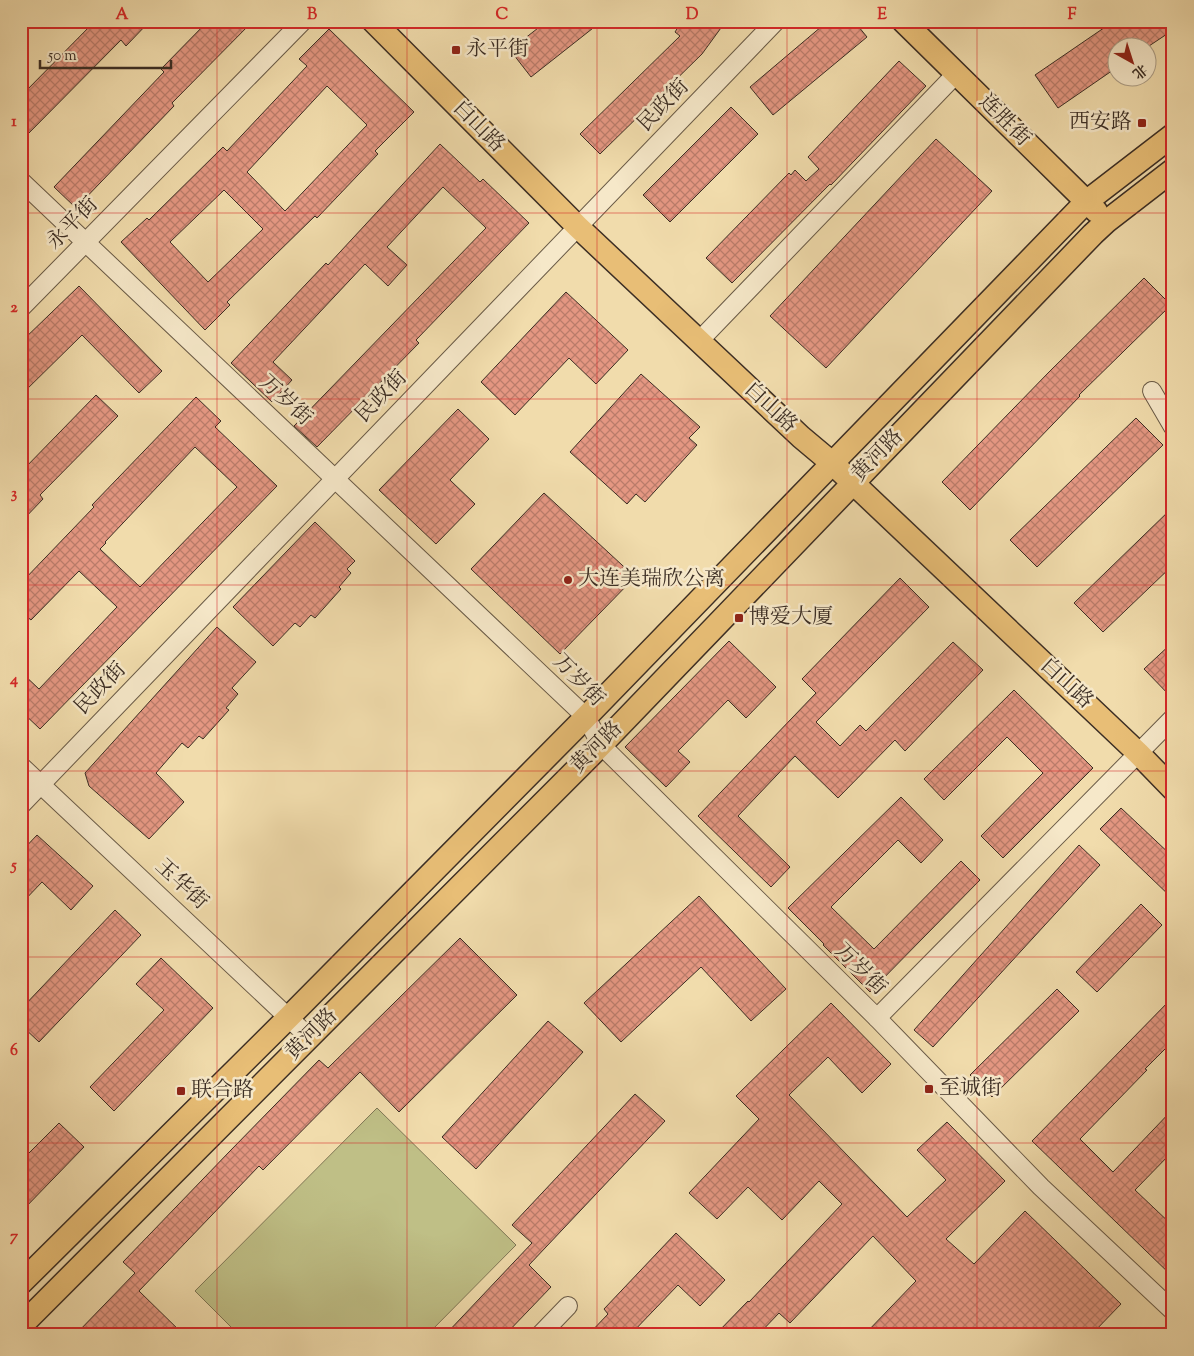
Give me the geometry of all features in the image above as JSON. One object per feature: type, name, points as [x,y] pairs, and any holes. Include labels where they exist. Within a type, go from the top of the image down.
[{"type":"main road","name":"白山路","points":[[373,21],[578,227],[801,438],[853,482],[1138,753],[1173,789]]},
{"type":"main road","name":"连胜街","points":[[903,21],[1107,221]]},
{"type":"main road","name":"黄河路","points":[[21,1283],[289,1017],[586,717],[1086,202],[1173,135]]},
{"type":"main road","name":"黄河路","points":[[21,1326],[601,745],[1107,221],[1173,170]]},
{"type":"main road","points":[[21,1331],[25,1335]]},
{"type":"street","name":"永平街","points":[[21,308],[303,21]]},
{"type":"street","name":"民政街","points":[[21,805],[776,21]]},
{"type":"street","points":[[698,341],[956,74]]},
{"type":"street","name":"万岁街","points":[[21,181],[586,717],[601,745],[878,1018],[1041,1187],[1173,1311]]},
{"type":"street","points":[[1152,391],[1173,427]]},
{"type":"street","points":[[878,1018],[1173,718]]},
{"type":"street","name":"玉华街","points":[[21,766],[309,1037]]},
{"type":"street","points":[[540,1335],[568,1306]]},
{"type":"green space","points":[[377,1108],[516,1245],[427,1335],[239,1335],[195,1291]]},
{"type":"building","points":[[95,21],[150,21],[126,46],[121,40],[21,141],[21,96]]},
{"type":"building","points":[[208,21],[253,21],[172,103],[174,106],[76,208],[54,187],[164,72],[161,69]]},
{"type":"building","points":[[547,21],[602,21],[531,77],[510,50]]},
{"type":"building","points":[[682,21],[726,21],[702,54],[600,154],[580,134],[680,36],[675,32]]},
{"type":"building","points":[[828,21],[854,21],[867,37],[773,115],[750,87]]},
{"type":"building","points":[[1114,21],[1173,21],[1173,30],[1156,41],[1156,38],[1106,38],[1106,75],[1058,108],[1035,75]]},
{"type":"building","points":[[329,29],[414,112],[375,151],[378,154],[317,218],[315,216],[227,302],[230,305],[205,330],[121,242],[147,218],[149,220],[223,147],[227,151],[307,66],[299,59]],"holes":[[[327,86],[367,125],[285,211],[247,172]],[[224,190],[263,229],[208,282],[170,242]]]},
{"type":"building","points":[[899,61],[926,86],[831,185],[732,283],[706,258],[789,173],[791,175],[795,170],[806,181],[819,169],[808,157]]},
{"type":"building","points":[[731,107],[758,134],[670,222],[643,195]]},
{"type":"building","points":[[936,139],[992,191],[826,368],[770,316]]},
{"type":"building","points":[[440,144],[480,182],[483,179],[529,223],[416,340],[419,343],[317,447],[294,426],[486,228],[443,187],[387,247],[407,265],[388,286],[365,264],[273,362],[292,380],[272,402],[231,363],[326,263],[328,265]]},
{"type":"building","points":[[1144,278],[1171,305],[1079,395],[970,510],[942,482]]},
{"type":"building","points":[[79,286],[162,371],[139,393],[82,335],[21,395],[21,342]]},
{"type":"building","points":[[566,292],[628,350],[596,384],[569,358],[515,415],[481,382]]},
{"type":"building","points":[[641,374],[700,427],[689,438],[697,445],[645,502],[636,494],[627,504],[570,452]]},
{"type":"building","points":[[96,395],[118,416],[40,495],[43,499],[21,522],[21,472]]},
{"type":"building","points":[[196,397],[221,421],[215,427],[277,486],[40,729],[21,711],[21,672],[39,689],[117,607],[79,571],[31,620],[21,612],[21,583],[94,507],[92,505]],"holes":[[[195,447],[237,487],[140,587],[100,549]]]},
{"type":"building","points":[[458,409],[489,439],[450,480],[475,504],[436,544],[379,490]]},
{"type":"building","points":[[1136,418],[1163,445],[1037,567],[1010,540]]},
{"type":"building","points":[[544,493],[635,577],[560,654],[471,569]]},
{"type":"building","points":[[1173,507],[1173,565],[1103,632],[1074,603]]},
{"type":"building","points":[[315,522],[355,561],[347,569],[351,573],[339,587],[341,589],[315,618],[311,615],[300,627],[295,623],[273,646],[233,607]]},
{"type":"building","points":[[900,578],[929,607],[816,722],[840,746],[860,725],[866,731],[953,642],[983,670],[905,751],[895,740],[838,798],[795,756],[738,816],[790,867],[771,887],[698,816],[816,693],[802,679]]},
{"type":"building","points":[[217,627],[256,662],[232,688],[238,694],[226,708],[229,710],[203,739],[199,736],[188,748],[182,743],[156,773],[184,802],[149,839],[89,786],[85,773]]},
{"type":"building","points":[[729,641],[776,687],[746,718],[728,700],[678,751],[690,762],[666,787],[625,747]]},
{"type":"building","points":[[1173,642],[1173,699],[1144,669]]},
{"type":"building","points":[[1014,690],[1093,768],[1003,858],[981,836],[1043,773],[1007,737],[944,800],[924,779]]},
{"type":"building","points":[[901,797],[943,840],[921,863],[898,840],[831,907],[874,949],[961,861],[980,880],[870,992],[788,908]]},
{"type":"building","points":[[1121,808],[1173,857],[1173,899],[1100,829]]},
{"type":"building","points":[[37,835],[93,886],[71,910],[42,882],[21,904],[21,852]]},
{"type":"building","points":[[1079,845],[1100,865],[933,1047],[914,1030]]},
{"type":"building","points":[[699,896],[786,989],[751,1021],[701,967],[621,1042],[584,1003]]},
{"type":"building","points":[[1141,904],[1162,925],[1097,992],[1076,972]]},
{"type":"building","points":[[115,910],[141,935],[39,1042],[21,1025],[21,1009]]},
{"type":"building","points":[[460,938],[517,995],[399,1112],[360,1072],[263,1170],[259,1166],[139,1291],[184,1335],[75,1335],[135,1273],[123,1262],[230,1151],[319,1060],[328,1068]]},
{"type":"building","points":[[161,958],[213,1008],[114,1111],[90,1087],[164,1010],[136,984]]},
{"type":"building","points":[[1057,989],[1079,1011],[992,1097],[970,1075]]},
{"type":"building","points":[[1173,997],[1173,1041],[1080,1139],[1113,1172],[1173,1109],[1173,1151],[1135,1190],[1173,1226],[1173,1277],[1032,1141]]},
{"type":"building","points":[[831,1003],[891,1064],[862,1093],[828,1057],[789,1095],[907,1217],[946,1180],[917,1150],[947,1122],[1005,1181],[946,1239],[974,1264],[1025,1211],[1121,1304],[1091,1335],[864,1335],[916,1281],[873,1236],[790,1323],[779,1313],[758,1335],[715,1335],[842,1204],[819,1181],[782,1220],[748,1187],[717,1219],[689,1193],[759,1119],[736,1096]]},
{"type":"building","points":[[548,1021],[583,1052],[476,1169],[442,1137]]},
{"type":"building","points":[[635,1094],[665,1121],[529,1265],[551,1287],[505,1335],[445,1335],[532,1243],[512,1225]]},
{"type":"building","points":[[59,1123],[84,1147],[21,1212],[21,1161]]},
{"type":"building","points":[[676,1233],[725,1280],[700,1306],[678,1285],[630,1335],[588,1335],[608,1314],[604,1309]]},
{"type":"place","name":"永平街","points":[[456,50]]},
{"type":"place","name":"西安路","points":[[1142,123]]},
{"type":"place","name":"大连美瑞欣公离","points":[[568,580]]},
{"type":"place","name":"博爱大厦","points":[[739,618]]},
{"type":"place","name":"至诚街","points":[[929,1089]]},
{"type":"place","name":"联合路","points":[[181,1091]]}]
